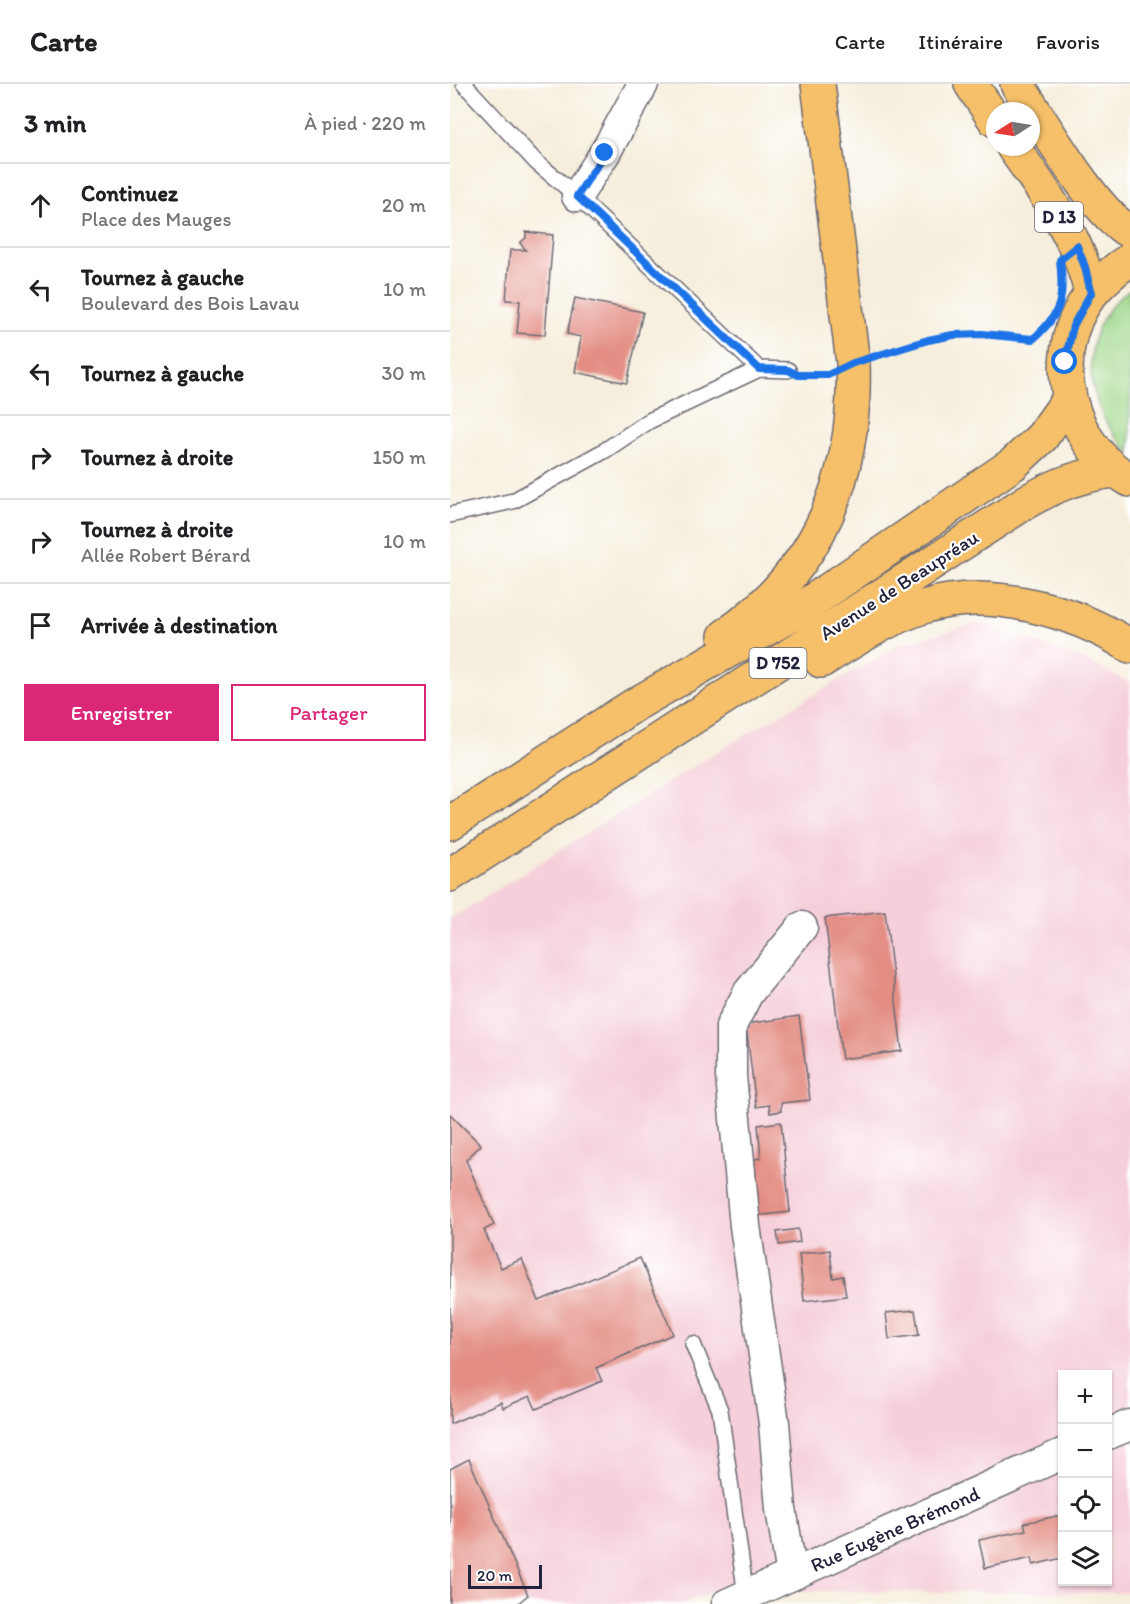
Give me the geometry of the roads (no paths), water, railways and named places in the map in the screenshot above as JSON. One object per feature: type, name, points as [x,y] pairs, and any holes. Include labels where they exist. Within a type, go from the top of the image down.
[{"type":"main road","points":[[636,704],[659,682],[736,628],[785,581],[817,537],[841,481],[850,443],[854,400],[853,363],[818,84]]},
{"type":"main road","points":[[971,84],[986,106]]},
{"type":"main road","name":"D 13","points":[[1017,84],[1093,197],[1116,225],[1130,232]]},
{"type":"main road","name":"D 13","points":[[1020,156],[1077,246],[1091,293]]},
{"type":"main road","points":[[1122,476],[1085,439],[1069,399],[1065,362],[1073,326],[1091,293],[1121,264],[1130,260]]},
{"type":"main road","name":"Avenue de Beaupréau","points":[[450,823],[636,704],[796,612],[1013,464],[1042,437],[1069,399]]},
{"type":"main road","name":"Avenue de Beaupréau","points":[[450,875],[1026,502],[1062,482],[1083,475],[1122,476]]},
{"type":"main road","points":[[537,820],[595,794],[848,644],[923,607],[950,602],[990,600],[1041,609],[1089,625],[1130,646]]},
{"type":"street","points":[[577,196],[605,153],[643,84]]},
{"type":"street","points":[[792,1575],[781,1509],[774,1423],[745,1226],[731,1076],[731,1026],[748,993],[802,927]]},
{"type":"street","points":[[1112,1432],[1130,1425]]},
{"type":"street","name":"Rue Eugène Brémond","points":[[736,1600],[1058,1456]]},
{"type":"lane","points":[[464,84],[536,162],[577,196],[759,369]]},
{"type":"lane","points":[[450,515],[513,501],[586,461],[649,421],[759,369],[788,370]]},
{"type":"lane","points":[[693,1344],[720,1410],[736,1600]]}]
